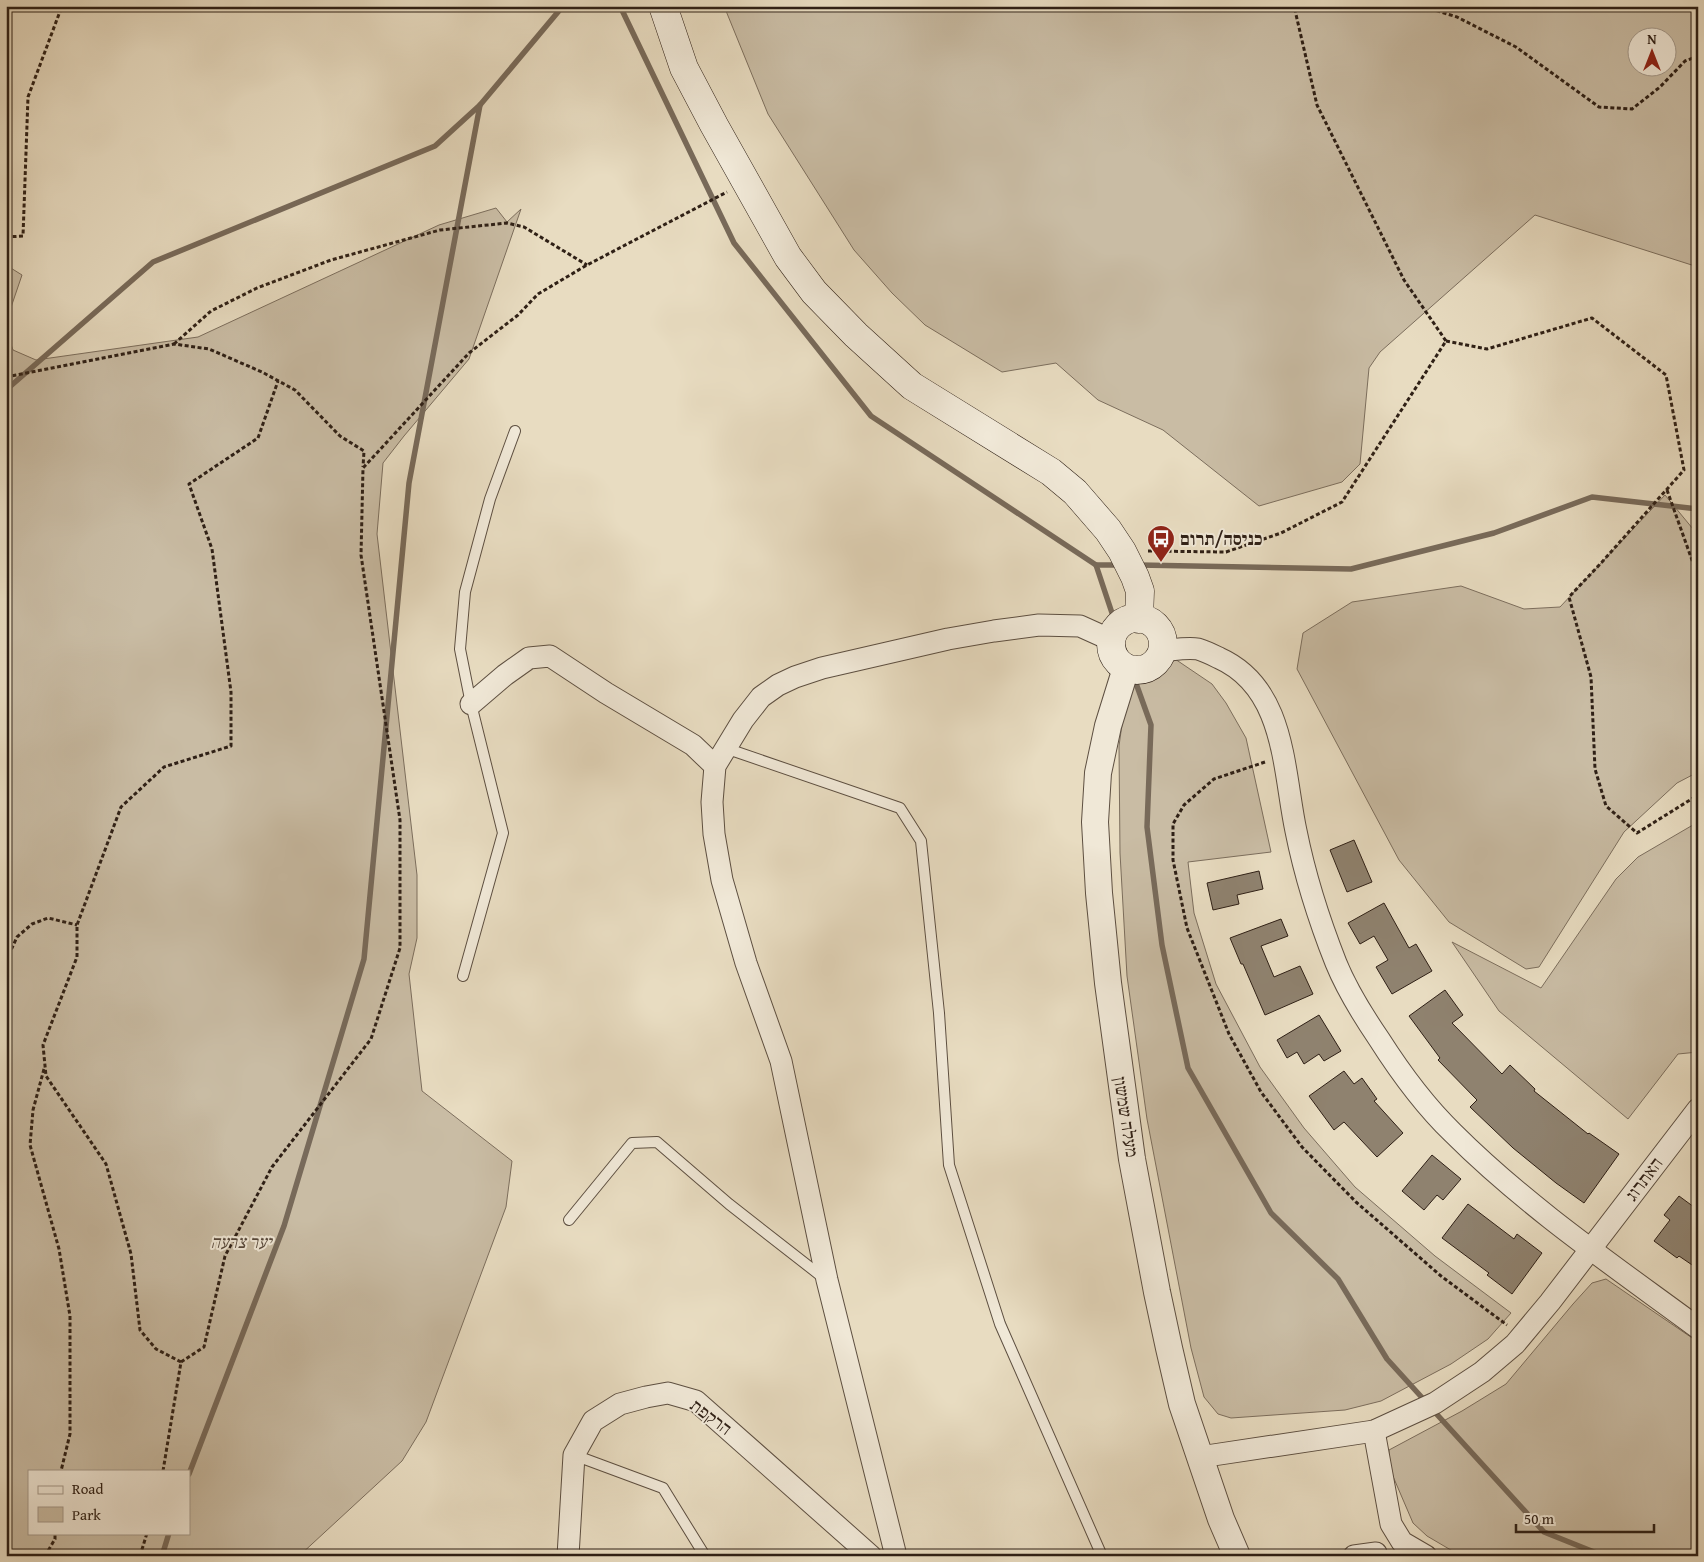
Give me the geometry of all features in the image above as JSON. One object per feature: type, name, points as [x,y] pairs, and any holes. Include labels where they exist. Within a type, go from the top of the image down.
[{"type":"main road","points":[[663,6],[684,68],[745,182],[788,257],[814,292],[856,335],[912,386],[1051,472],[1075,492],[1108,530],[1136,577],[1140,591],[1139,619]]},
{"type":"main road","points":[[1139,619],[1153,624],[1158,630],[1161,636],[1162,651],[1159,658],[1147,668],[1133,670],[1118,663],[1111,648],[1111,640],[1116,628],[1121,624],[1127,620],[1139,619]]},
{"type":"street","points":[[896,1556],[826,1280],[781,1061],[746,963],[722,880],[714,834],[712,802],[720,757],[743,720],[762,697],[778,685],[822,668],[948,639],[994,630],[1039,625],[1080,626],[1111,640]]},
{"type":"street","points":[[1162,651],[1198,649],[1228,662],[1250,679],[1270,707],[1284,756],[1296,830],[1320,923],[1337,966],[1356,1004],[1392,1060],[1415,1091],[1451,1132],[1494,1172],[1591,1249],[1698,1328]]},
{"type":"street","points":[[471,704],[505,675],[529,658],[550,656],[606,693],[693,745],[720,757]]},
{"type":"street","name":"מעלה שמשון","points":[[1126,668],[1108,726],[1098,773],[1095,822],[1099,892],[1108,983],[1129,1141],[1156,1292],[1182,1404],[1221,1519],[1237,1556]]},
{"type":"street","name":"האתרוג","points":[[1200,1457],[1374,1431],[1435,1403],[1482,1372],[1515,1344],[1550,1302],[1698,1109]]},
{"type":"street","name":"הרקפת","points":[[568,1556],[574,1455],[592,1421],[620,1404],[668,1393],[696,1401],[871,1556]]},
{"type":"street","points":[[1374,1431],[1391,1524],[1402,1542],[1426,1556]]},
{"type":"street","points":[[1354,1556],[1376,1552]]},
{"type":"lane","points":[[463,976],[503,833],[471,704],[460,649],[465,592],[490,499],[515,431]]},
{"type":"lane","points":[[720,757],[900,808],[921,841],[939,1013],[949,1165],[1000,1324],[1102,1556]]},
{"type":"lane","points":[[569,1220],[632,1143],[657,1142],[729,1204],[826,1280]]},
{"type":"lane","points":[[574,1455],[663,1488],[705,1556]]},
{"type":"path","points":[[6,237],[23,236],[28,97],[62,6]]},
{"type":"path","points":[[1294,6],[1317,105],[1404,280],[1446,341],[1487,349],[1592,318],[1666,376],[1684,470],[1569,597],[1591,677],[1595,769],[1606,806],[1637,832],[1698,795]]},
{"type":"path","points":[[1336,6],[1359,9],[1386,6]]},
{"type":"path","points":[[1411,6],[1425,7],[1457,18],[1516,47],[1599,107],[1632,109],[1660,87],[1685,61],[1698,56]]},
{"type":"path","points":[[363,468],[469,353],[518,316],[538,294],[586,265],[745,182]]},
{"type":"path","points":[[174,344],[211,311],[257,288],[331,260],[440,230],[507,222],[524,227],[586,265]]},
{"type":"path","points":[[1122,551],[1226,552],[1281,533],[1342,502],[1446,341]]},
{"type":"path","points":[[6,377],[174,344],[209,349],[262,372],[294,390],[340,436],[364,451],[361,555],[400,820],[400,948],[371,1039],[272,1167],[224,1256],[204,1347],[181,1362],[164,1470]]},
{"type":"path","points":[[181,1362],[156,1349],[140,1330],[131,1254],[106,1164],[46,1076],[43,1045],[77,957],[77,925],[121,807],[164,767],[231,746],[231,692],[212,549],[189,484],[258,438],[278,381]]},
{"type":"path","points":[[1667,490],[1698,577]]},
{"type":"path","points":[[1698,605],[1695,665],[1698,687]]},
{"type":"path","points":[[1284,756],[1214,779],[1184,804],[1174,824],[1174,860],[1187,928],[1208,984],[1229,1034],[1261,1092],[1302,1147],[1356,1202],[1441,1276],[1522,1335]]},
{"type":"path","points":[[6,961],[17,937],[32,924],[48,918],[77,925]]},
{"type":"path","points":[[45,1065],[33,1110],[30,1145],[59,1249],[70,1316],[70,1434],[61,1470]]},
{"type":"path","points":[[45,1556],[55,1540],[55,1534]]},
{"type":"path","points":[[140,1556],[147,1534]]},
{"type":"green space","points":[[724,6],[1698,6],[1698,267],[1535,215],[1380,352],[1369,368],[1360,464],[1342,482],[1259,506],[1163,430],[1098,400],[1056,363],[1002,372],[925,325],[892,293],[854,250],[768,114]]},
{"type":"green space","name":"יער צרעה","points":[[496,208],[507,222],[521,209],[469,359],[383,463],[377,534],[417,875],[417,938],[409,974],[422,1091],[512,1161],[506,1207],[426,1422],[402,1461],[299,1556],[6,1556],[6,330],[13,350],[36,360],[198,337],[439,225]]},
{"type":"green space","points":[[6,265],[22,275],[6,322]]},
{"type":"green space","points":[[1665,495],[1693,529],[1698,531],[1698,772],[1677,783],[1624,832],[1539,967],[1526,969],[1449,922],[1399,860],[1297,669],[1303,633],[1352,602],[1461,586],[1524,609],[1560,607]]},
{"type":"green space","points":[[1175,659],[1212,684],[1226,703],[1246,738],[1271,852],[1188,862],[1194,913],[1216,984],[1260,1067],[1304,1128],[1355,1187],[1435,1256],[1511,1313],[1488,1339],[1451,1364],[1381,1401],[1345,1410],[1231,1418],[1218,1414],[1204,1397],[1191,1348],[1147,1119],[1127,976],[1120,853],[1119,746],[1127,688]]},
{"type":"green space","points":[[1698,822],[1698,1052],[1678,1054],[1628,1119],[1499,1011],[1452,942],[1541,988],[1616,879],[1638,857]]},
{"type":"green space","points":[[1606,1279],[1698,1342],[1698,1556],[1461,1556],[1427,1536],[1413,1523],[1389,1467],[1389,1450],[1462,1411],[1506,1384],[1592,1283]]},
{"type":"building","points":[[1354,840],[1372,882],[1347,892],[1330,850]]},
{"type":"building","points":[[1259,871],[1263,889],[1237,895],[1239,904],[1213,910],[1207,883]]},
{"type":"building","points":[[1384,903],[1409,948],[1416,944],[1432,971],[1392,994],[1376,967],[1388,960],[1374,936],[1360,944],[1348,923]]},
{"type":"building","points":[[1281,919],[1288,936],[1261,946],[1274,977],[1300,966],[1313,994],[1265,1015],[1230,938]]},
{"type":"building","points":[[1445,990],[1463,1015],[1452,1023],[1502,1074],[1510,1065],[1535,1089],[1534,1091],[1588,1134],[1619,1154],[1584,1203],[1513,1148],[1470,1107],[1477,1100],[1438,1060],[1440,1058],[1409,1016]]},
{"type":"building","points":[[1319,1015],[1341,1051],[1324,1061],[1319,1054],[1304,1064],[1297,1052],[1287,1058],[1277,1040]]},
{"type":"building","points":[[1344,1071],[1354,1084],[1362,1078],[1377,1099],[1374,1101],[1403,1133],[1377,1157],[1344,1122],[1334,1130],[1309,1096]]},
{"type":"building","points":[[1432,1155],[1461,1179],[1443,1200],[1437,1195],[1424,1210],[1402,1191]]},
{"type":"building","points":[[1679,1196],[1698,1210],[1698,1269],[1679,1256],[1677,1258],[1654,1241],[1670,1220],[1664,1215]]},
{"type":"building","points":[[1468,1204],[1514,1239],[1517,1234],[1542,1253],[1512,1294],[1487,1275],[1489,1273],[1442,1238]]},
{"type":"waterway","points":[[6,390],[153,262],[435,146],[480,105],[563,6]]},
{"type":"waterway","points":[[620,6],[734,243],[871,416],[1096,565],[1128,661]]},
{"type":"waterway","points":[[190,1471],[284,1226],[364,959],[409,483],[480,105]]},
{"type":"waterway","points":[[1139,565],[1351,569],[1494,533],[1592,497],[1698,509]]},
{"type":"waterway","points":[[1096,565],[1119,565]]},
{"type":"waterway","points":[[1133,675],[1151,725],[1147,827],[1162,945],[1188,1068],[1271,1213],[1338,1279],[1387,1359],[1426,1402]]},
{"type":"waterway","points":[[1432,1409],[1544,1532],[1604,1556]]},
{"type":"waterway","points":[[162,1556],[169,1534]]},
{"type":"place","name":"כניסה/תרום","points":[[1161,563]]}]
